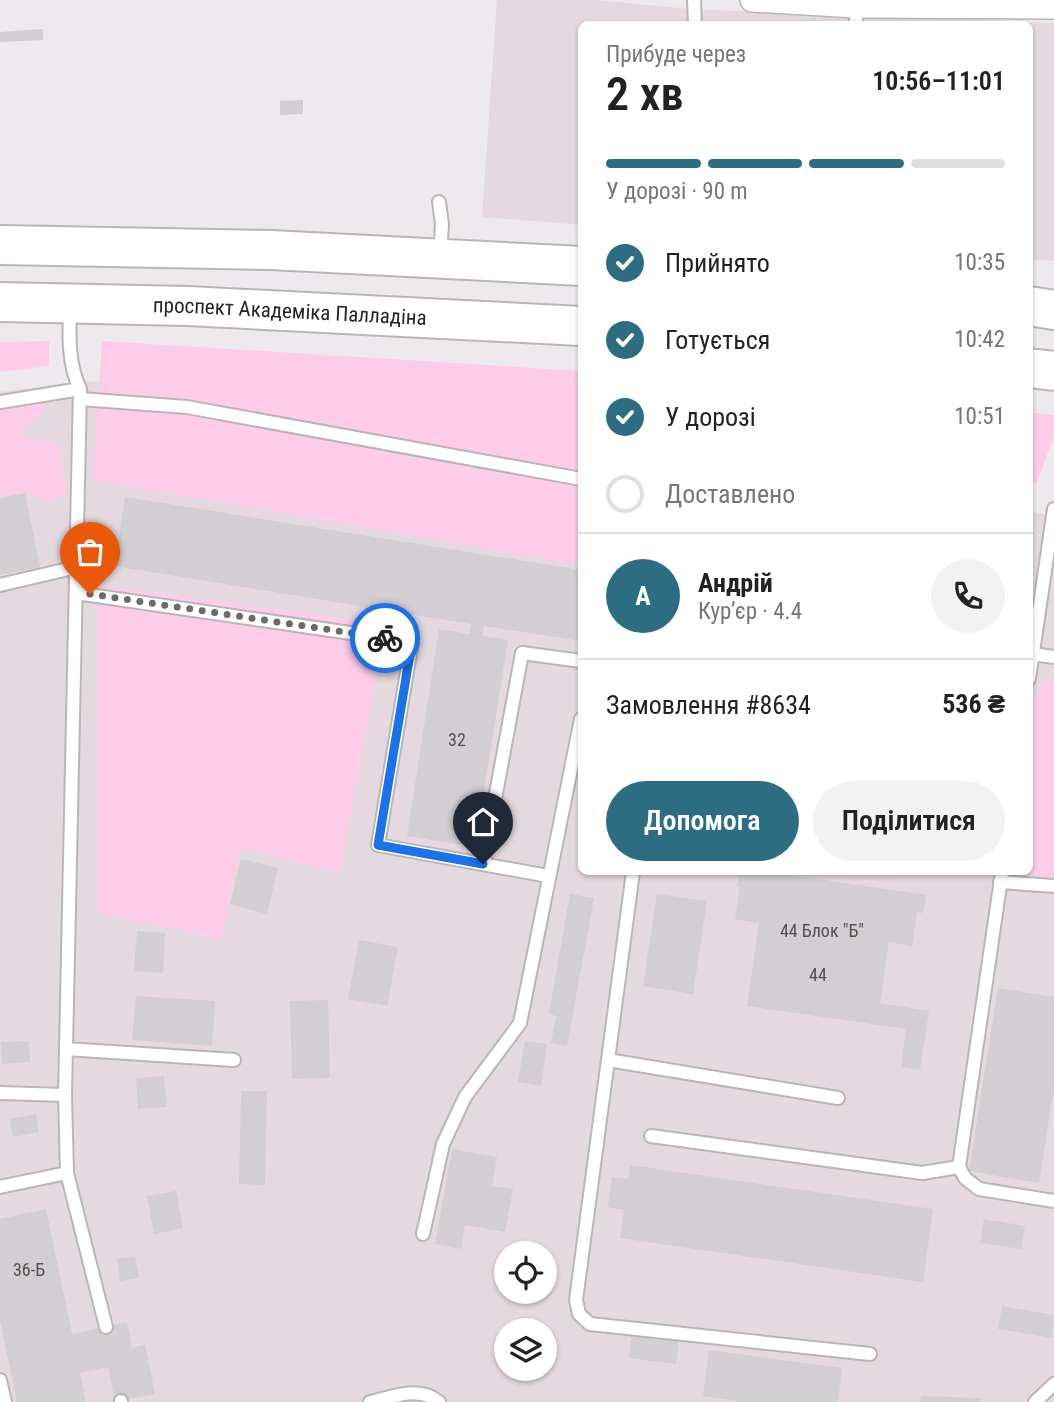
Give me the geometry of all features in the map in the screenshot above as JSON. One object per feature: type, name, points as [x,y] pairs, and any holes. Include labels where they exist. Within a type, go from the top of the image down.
[{"type":"highway","points":[[0,245],[271,250],[578,266]]},
{"type":"highway","name":"проспект Академіка Палладіна","points":[[0,302],[379,314],[578,326]]},
{"type":"highway","points":[[1033,307],[1054,310]]},
{"type":"highway","points":[[1033,368],[1054,371]]},
{"type":"street","points":[[752,0],[856,15],[1054,7]]},
{"type":"lane","points":[[694,0],[695,21]]},
{"type":"lane","points":[[439,202],[442,224],[439,260]]},
{"type":"lane","points":[[70,303],[69,337],[73,374],[80,394],[65,1095],[67,1173],[106,1327]]},
{"type":"lane","points":[[0,402],[80,394],[187,407],[578,478]]},
{"type":"lane","points":[[1033,647],[1054,509]]},
{"type":"lane","points":[[0,585],[77,567]]},
{"type":"lane","points":[[76,593],[412,642],[378,845],[548,876]]},
{"type":"lane","points":[[483,864],[522,653],[578,661]]},
{"type":"lane","points":[[1033,654],[1054,657]]},
{"type":"lane","points":[[423,1234],[443,1144],[465,1097],[520,1023],[578,733]]},
{"type":"lane","points":[[633,875],[576,1300],[579,1314],[590,1324],[870,1354]]},
{"type":"lane","points":[[1054,886],[1001,877],[959,1167],[965,1178],[979,1189],[1054,1202]]},
{"type":"lane","points":[[66,1049],[234,1060]]},
{"type":"lane","points":[[608,1060],[838,1098]]},
{"type":"lane","points":[[0,1093],[65,1095]]},
{"type":"lane","points":[[651,1136],[922,1173],[959,1167]]},
{"type":"lane","points":[[0,1187],[67,1173]]},
{"type":"lane","points":[[0,1380],[5,1402]]},
{"type":"lane","points":[[1035,1402],[1054,1384]]},
{"type":"lane","points":[[370,1402],[414,1392],[430,1395],[439,1402]]},
{"type":"shaded area","points":[[497,0],[597,0],[689,9],[1002,21],[578,21],[578,225],[482,217]]},
{"type":"shaded area","points":[[1033,22],[1054,23],[1054,261],[1033,259]]},
{"type":"shaded area","points":[[49,341],[49,366],[0,372],[0,342]]},
{"type":"shaded area","points":[[102,341],[578,371],[578,564],[93,480]]},
{"type":"shaded area","points":[[88,381],[578,447],[578,875],[1033,875],[1033,512],[1054,516],[1054,1402],[0,1402],[0,392]]},
{"type":"shaded area","points":[[37,401],[46,408],[18,436],[59,444],[66,494],[49,502],[27,492],[0,497],[0,406]]},
{"type":"shaded area","points":[[1033,412],[1054,415],[1054,435],[1037,483],[1033,482]]},
{"type":"shaded area","points":[[97,585],[386,624],[340,873],[241,848],[221,939],[98,913]]},
{"type":"shaded area","points":[[1054,677],[1054,881],[1032,875],[1033,700],[1040,685]]},
{"type":"building","points":[[43,29],[43,40],[0,42],[0,32]]},
{"type":"building","points":[[303,100],[303,114],[280,115],[280,101]]},
{"type":"building","points":[[25,493],[40,567],[0,575],[0,498]]},
{"type":"building","points":[[125,497],[578,570],[578,641],[484,626],[483,636],[508,640],[475,847],[407,836],[439,629],[469,634],[471,624],[114,566]]},
{"type":"building","points":[[241,859],[278,868],[267,914],[230,904]]},
{"type":"building","points":[[739,875],[790,875],[926,895],[923,913],[917,912],[912,946],[889,942],[880,1003],[929,1011],[920,1070],[901,1067],[906,1029],[747,1006],[759,923],[735,919],[740,886],[737,886]]},
{"type":"building","points":[[570,894],[594,898],[567,1046],[551,1043],[556,1016],[549,1014]]},
{"type":"building","points":[[657,894],[707,901],[693,994],[643,986]]},
{"type":"building","points":[[137,931],[165,933],[163,973],[134,971]]},
{"type":"building","points":[[359,940],[398,947],[387,1006],[348,999]]},
{"type":"building","points":[[998,988],[1054,997],[1054,1088],[1039,1183],[969,1171]]},
{"type":"building","points":[[136,996],[215,1001],[212,1046],[132,1040]]},
{"type":"building","points":[[328,1000],[330,1078],[292,1079],[290,1001]]},
{"type":"building","points":[[29,1041],[30,1062],[2,1064],[1,1042]]},
{"type":"building","points":[[525,1041],[547,1044],[541,1086],[518,1082]]},
{"type":"building","points":[[164,1076],[167,1107],[138,1109],[136,1078]]},
{"type":"building","points":[[241,1091],[267,1091],[265,1185],[239,1184]]},
{"type":"building","points":[[36,1114],[39,1132],[13,1137],[10,1119]]},
{"type":"building","points":[[452,1149],[497,1157],[492,1186],[513,1189],[505,1232],[465,1225],[461,1249],[435,1244]]},
{"type":"building","points":[[630,1165],[933,1209],[923,1282],[620,1238],[624,1210],[608,1207],[612,1177],[628,1179]]},
{"type":"building","points":[[176,1191],[183,1228],[154,1234],[147,1196]]},
{"type":"building","points":[[46,1209],[72,1334],[127,1322],[132,1348],[145,1345],[155,1394],[115,1402],[108,1367],[80,1373],[86,1402],[17,1402],[0,1320],[0,1219]]},
{"type":"building","points":[[984,1219],[1025,1226],[1021,1249],[980,1243]]},
{"type":"building","points":[[135,1256],[139,1278],[120,1281],[117,1259]]},
{"type":"building","points":[[1002,1306],[1054,1315],[1052,1338],[998,1329]]},
{"type":"building","points":[[632,1332],[679,1338],[676,1364],[629,1358]]},
{"type":"building","points":[[709,1350],[842,1368],[838,1402],[744,1402],[703,1396]]},
{"type":"building","points":[[921,1396],[981,1398],[981,1402],[920,1402]]},
{"type":"way so far","points":[[90,594],[385,638]]},
{"type":"route","points":[[385,638],[412,642],[378,845],[483,864]]}]
